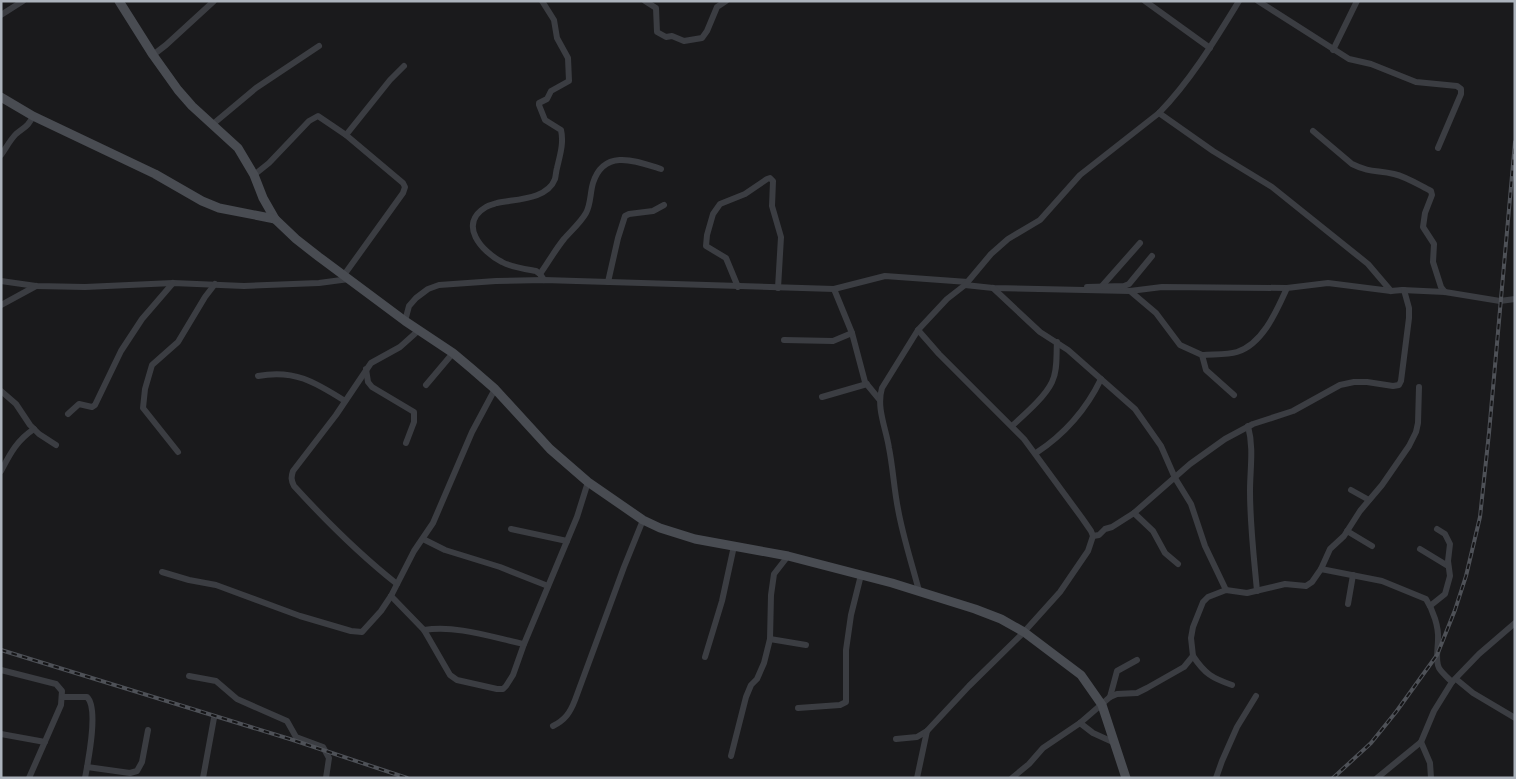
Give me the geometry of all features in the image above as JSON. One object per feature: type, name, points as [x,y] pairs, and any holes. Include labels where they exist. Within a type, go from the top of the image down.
[{"type":"main road","points":[[119,1],[178,90],[192,106],[238,148],[254,174],[263,198],[276,219],[296,239],[346,277],[405,321],[453,353],[495,389],[550,449],[588,482],[643,520],[660,528],[695,539],[788,556],[861,575],[918,591],[1001,619],[1024,632],[1081,675],[1102,705],[1124,776]]},
{"type":"main road","points":[[1,97],[34,116],[147,170],[202,201],[219,208],[276,219]]},
{"type":"street","points":[[1,15],[23,1]]},
{"type":"street","points":[[153,55],[214,1]]},
{"type":"street","points":[[542,1],[554,20],[557,38],[569,60],[569,81],[551,90],[547,99],[539,102],[545,120],[561,130],[561,155],[555,180],[548,189],[535,196],[486,206],[472,224],[478,243],[492,256],[504,263],[536,271],[544,280]]},
{"type":"street","points":[[645,1],[656,8],[657,32],[660,35],[672,36],[684,41],[702,38],[707,31],[712,14],[717,7],[726,1]]},
{"type":"street","points":[[1145,1],[1210,48]]},
{"type":"street","points":[[918,591],[898,510],[891,455],[879,399],[882,388],[918,330],[947,299],[967,283],[991,254],[1008,240],[1040,220],[1080,175],[1159,113],[1184,85],[1239,1]]},
{"type":"street","points":[[1258,1],[1291,20],[1349,59],[1371,64],[1408,80],[1440,86],[1457,86],[1461,94],[1438,148]]},
{"type":"street","points":[[1334,50],[1357,1]]},
{"type":"street","points":[[213,124],[256,88],[319,46]]},
{"type":"street","points":[[346,136],[390,80],[404,66]]},
{"type":"street","points":[[1159,113],[1214,151],[1272,187],[1368,264],[1391,291]]},
{"type":"street","points":[[1,155],[17,133],[25,129],[34,116]]},
{"type":"street","points":[[1,280],[36,286],[85,287],[172,283],[244,286],[319,284],[346,277],[405,187],[387,168],[321,117],[315,117],[269,164],[254,174]]},
{"type":"street","points":[[1313,131],[1359,168],[1370,172],[1402,176],[1431,190],[1432,195],[1424,214],[1423,227],[1434,244],[1433,262],[1445,292]]},
{"type":"street","points":[[540,274],[561,243],[585,215],[593,183],[601,169],[608,163],[619,159],[661,169]]},
{"type":"street","points":[[738,288],[726,258],[706,246],[713,214],[720,204],[745,194],[770,178],[773,181],[773,212],[779,226],[781,238],[778,288]]},
{"type":"street","points":[[608,282],[625,216],[653,211],[664,205]]},
{"type":"street","points":[[1102,286],[1140,243]]},
{"type":"street","points":[[1084,290],[1087,287],[1124,286],[1129,284],[1152,256]]},
{"type":"street","points":[[405,321],[409,306],[428,289],[439,285],[496,280],[608,282],[738,288],[834,289],[885,276],[967,283],[994,288],[1130,291],[1162,287],[1287,288],[1328,283],[1391,291],[1445,292],[1500,301],[1515,299]]},
{"type":"street","points":[[68,414],[79,404],[92,407],[96,404],[120,351],[142,319],[172,283]]},
{"type":"street","points":[[178,452],[144,408],[145,390],[152,365],[178,342],[215,284]]},
{"type":"street","points":[[1,305],[36,286]]},
{"type":"street","points":[[994,288],[1040,332],[1057,342],[1135,409],[1144,419],[1161,446],[1175,478],[1191,504],[1205,546],[1226,590]]},
{"type":"street","points":[[1130,291],[1156,313],[1180,345],[1202,355],[1237,352],[1248,346],[1262,333],[1270,322],[1287,288]]},
{"type":"street","points":[[834,289],[852,333],[866,384],[879,399]]},
{"type":"street","points":[[1093,536],[1099,535],[1105,529],[1112,527],[1134,513],[1225,439],[1248,426],[1293,411],[1340,386],[1367,382],[1393,386],[1399,385],[1409,318],[1409,308],[1404,290]]},
{"type":"street","points":[[397,584],[350,544],[291,482],[294,470],[336,415],[366,369],[378,358],[400,347],[419,330]]},
{"type":"street","points":[[896,739],[917,737],[927,731],[968,686],[1024,632],[1060,592],[1088,551],[1093,536],[1036,453],[918,330]]},
{"type":"street","points":[[784,340],[833,341],[852,333]]},
{"type":"street","points":[[1012,426],[1052,383],[1055,374],[1057,342]]},
{"type":"street","points":[[426,385],[453,353]]},
{"type":"street","points":[[1202,355],[1206,370],[1234,395]]},
{"type":"street","points":[[366,369],[368,382],[372,387],[414,412],[414,422],[406,443]]},
{"type":"street","points":[[258,376],[272,373],[288,374],[316,384],[345,401]]},
{"type":"street","points":[[1036,453],[1052,443],[1075,421],[1101,379]]},
{"type":"street","points":[[822,398],[866,384]]},
{"type":"street","points":[[1232,685],[1216,680],[1203,671],[1193,656],[1191,638],[1198,611],[1203,602],[1208,597],[1226,590],[1247,593],[1286,584],[1308,586],[1321,569],[1330,549],[1347,531],[1409,446],[1416,432],[1419,410],[1419,387]]},
{"type":"street","points":[[162,572],[216,585],[300,616],[362,632],[391,596],[414,551],[423,540],[442,504],[472,432],[495,389]]},
{"type":"street","points":[[1,391],[16,404],[34,429],[56,445]]},
{"type":"street","points":[[1248,426],[1252,450],[1250,521],[1257,591]]},
{"type":"street","points":[[1,471],[16,445],[34,429]]},
{"type":"street","points":[[391,596],[424,630],[450,675],[457,680],[497,689],[503,688],[510,680],[577,517],[588,482]]},
{"type":"street","points":[[1351,490],[1369,500]]},
{"type":"street","points":[[1134,513],[1152,531],[1166,552],[1178,564]]},
{"type":"street","points":[[553,726],[563,721],[570,712],[643,520]]},
{"type":"street","points":[[511,529],[567,541]]},
{"type":"street","points":[[1430,606],[1442,597],[1446,591],[1450,576],[1448,566],[1450,544],[1445,534],[1438,529]]},
{"type":"street","points":[[1347,531],[1372,546]]},
{"type":"street","points":[[423,540],[445,550],[500,567],[548,586]]},
{"type":"street","points":[[705,657],[720,608],[734,546]]},
{"type":"street","points":[[1420,550],[1448,566]]},
{"type":"street","points":[[731,756],[746,697],[764,663],[770,639],[774,574],[788,556]]},
{"type":"street","points":[[1321,569],[1382,581],[1426,599],[1430,606],[1439,638],[1437,655],[1440,669],[1454,681],[1515,718]]},
{"type":"street","points":[[798,708],[840,705],[846,702],[845,664],[847,641],[861,575]]},
{"type":"street","points":[[1348,604],[1354,575]]},
{"type":"street","points":[[1377,778],[1421,742],[1431,717],[1454,681],[1479,654],[1515,623]]},
{"type":"street","points":[[424,630],[445,628],[460,630],[524,644]]},
{"type":"street","points":[[770,639],[806,645]]},
{"type":"street","points":[[1012,778],[1029,764],[1043,748],[1080,723],[1110,698],[1118,694],[1137,693],[1184,667],[1193,656]]},
{"type":"street","points":[[1110,698],[1118,671],[1137,660]]},
{"type":"street","points":[[1,670],[56,684],[62,692],[62,697],[45,742],[29,778]]},
{"type":"street","points":[[188,676],[216,681],[237,699],[287,721],[296,736],[323,747],[329,758],[326,778]]},
{"type":"street","points":[[1216,778],[1237,727],[1256,696]]},
{"type":"street","points":[[62,697],[87,697],[92,705],[89,754],[84,778]]},
{"type":"street","points":[[203,778],[214,718]]},
{"type":"street","points":[[1080,723],[1093,733],[1115,743]]},
{"type":"street","points":[[87,767],[130,773],[137,772],[142,762],[148,730]]},
{"type":"street","points":[[917,778],[927,731]]},
{"type":"street","points":[[1,734],[45,742]]},
{"type":"street","points":[[1421,742],[1430,763],[1431,778]]},
{"type":"railway","points":[[1333,778],[1371,743],[1437,655],[1466,576],[1480,517],[1515,142]]},
{"type":"railway","points":[[1,650],[293,740],[407,778]]}]
